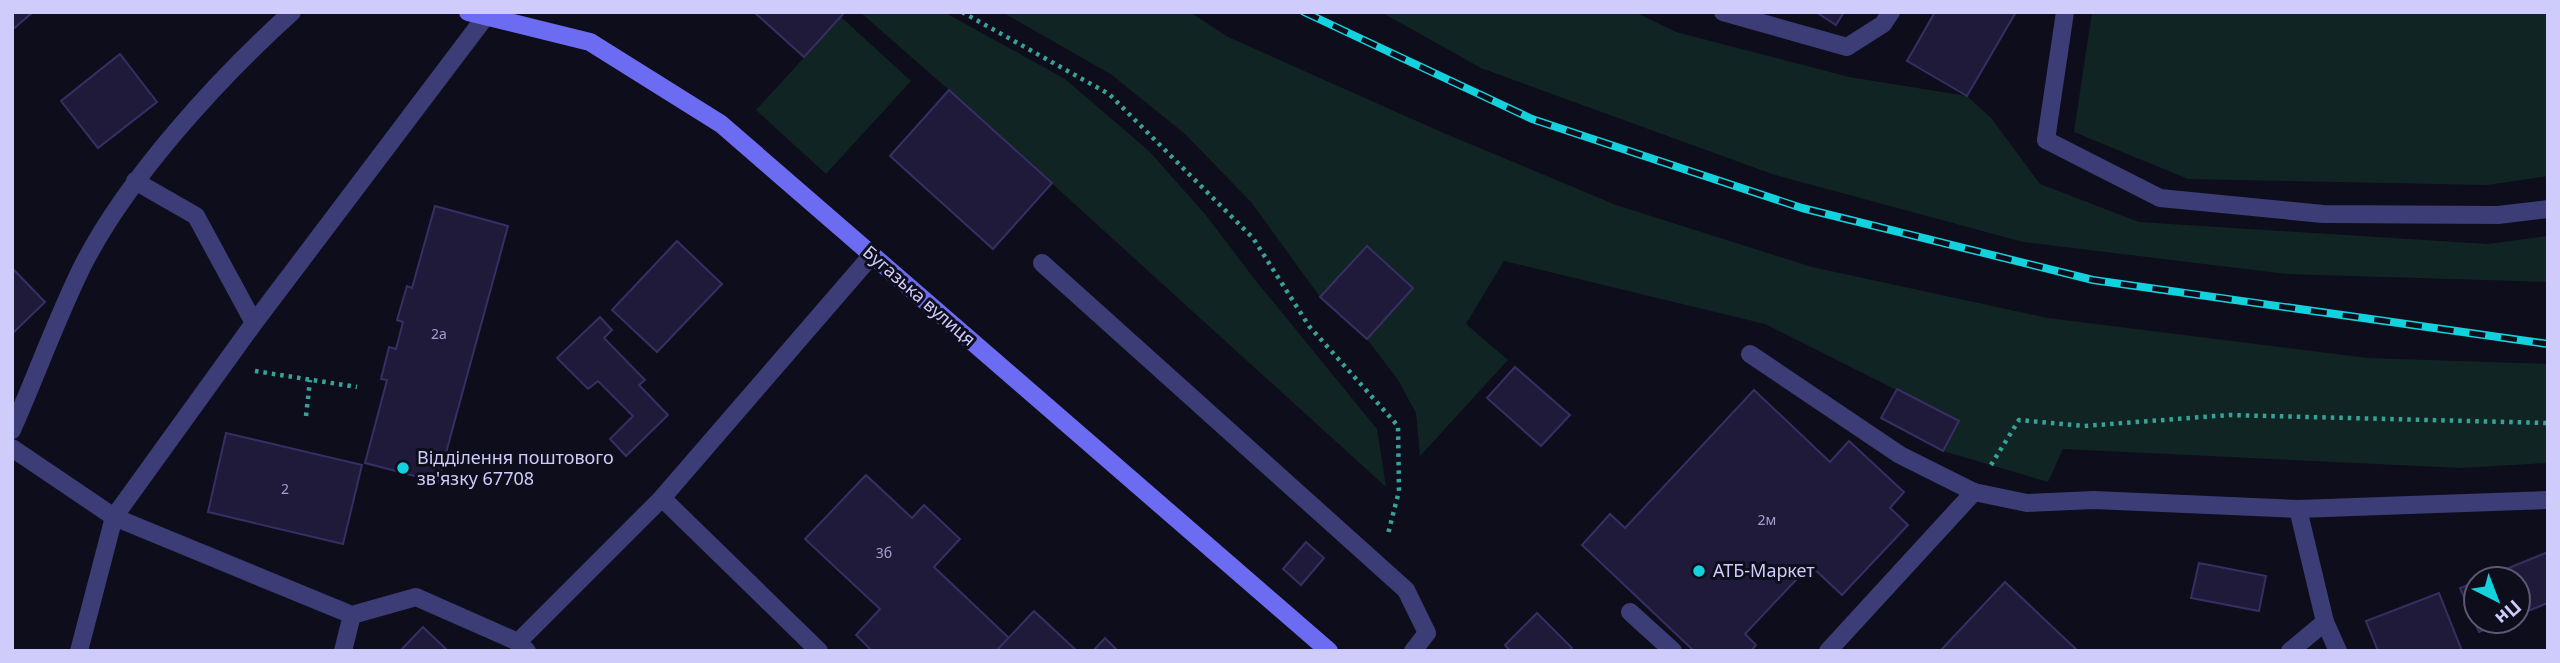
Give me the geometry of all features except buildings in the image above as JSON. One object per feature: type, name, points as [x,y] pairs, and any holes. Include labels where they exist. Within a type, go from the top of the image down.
[{"type":"street","points":[[12,429],[83,266],[135,181],[251,49],[292,12]]},
{"type":"street","name":"Бугазька вулиця","points":[[468,12],[590,42],[721,124],[1329,651]]},
{"type":"street","points":[[1727,13],[1847,47],[1883,24],[1891,12]]},
{"type":"street","points":[[2065,12],[2046,141],[2160,198],[2323,214],[2498,215],[2548,209]]},
{"type":"street","points":[[79,651],[114,517],[254,323],[486,16]]},
{"type":"street","points":[[135,181],[196,216],[254,323]]},
{"type":"street","points":[[12,448],[114,517],[352,615],[416,597],[523,647],[662,498],[872,255]]},
{"type":"street","points":[[1042,263],[1406,590],[1427,633],[1413,651]]},
{"type":"street","points":[[1750,354],[1900,455],[1975,492],[2027,503],[2094,500],[2298,509],[2548,500]]},
{"type":"street","points":[[1828,651],[1975,492]]},
{"type":"street","points":[[662,498],[819,651]]},
{"type":"street","points":[[2298,509],[2325,622],[2337,651]]},
{"type":"street","points":[[1630,612],[1673,651]]},
{"type":"street","points":[[343,651],[352,615]]},
{"type":"street","points":[[2290,651],[2325,622]]},
{"type":"path","points":[[962,12],[1109,94],[1253,238],[1309,326],[1398,426],[1399,491],[1379,566]]},
{"type":"path","points":[[223,366],[356,387]]},
{"type":"path","points":[[306,416],[310,380]]},
{"type":"path","points":[[1975,492],[2019,419],[2084,426],[2229,415],[2548,423]]},
{"type":"green space","points":[[860,12],[944,12],[1065,79],[1149,151],[1205,214],[1377,429],[1386,487],[949,90]]},
{"type":"green space","points":[[1002,12],[1190,12],[1228,37],[1439,131],[1616,205],[1812,267],[2048,318],[2368,358],[2548,364],[2548,463],[2461,468],[2063,449],[2048,482],[1943,451],[1958,421],[1765,324],[1504,261],[1466,324],[1508,360],[1420,456],[1416,413],[1398,380],[1367,339],[1320,297],[1251,202],[1185,134],[1112,75]]},
{"type":"green space","points":[[1381,12],[1635,12],[1676,32],[1849,77],[1967,96],[1992,119],[2040,184],[2139,222],[2488,244],[2548,236],[2548,282],[2287,274],[2023,242],[1772,174],[1481,68]]},
{"type":"green space","points":[[2092,12],[2548,12],[2548,176],[2487,185],[2188,179],[2074,132]]},
{"type":"green space","points":[[841,17],[911,81],[826,174],[756,110]]},
{"type":"railway","points":[[1304,12],[1532,119],[1802,208],[2093,280],[2548,344]]},
{"type":"place","name":"Відділення поштового зв'язку 67708","points":[[403,468]]},
{"type":"place","name":"АТБ-Маркет","points":[[1699,571]]}]
